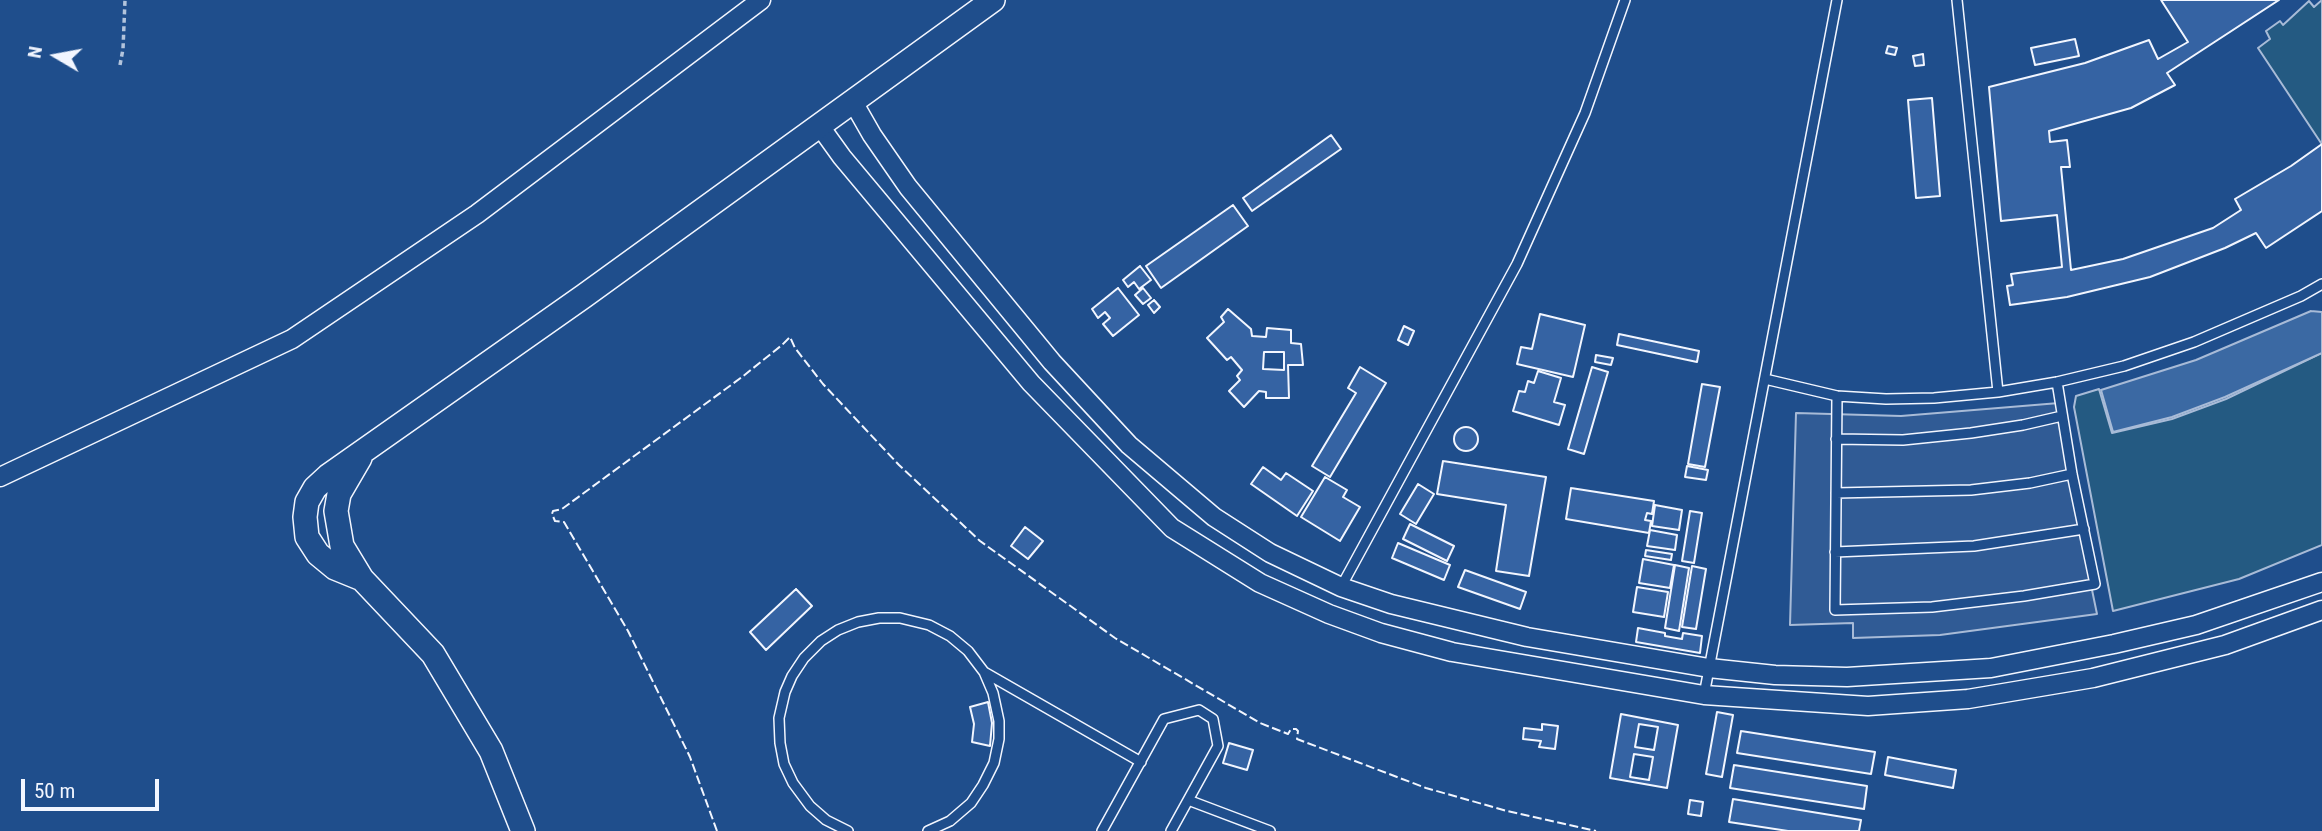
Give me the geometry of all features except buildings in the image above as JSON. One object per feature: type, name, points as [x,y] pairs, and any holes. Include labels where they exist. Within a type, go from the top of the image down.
[{"type":"main road","points":[[362,579],[335,568],[318,554],[307,537],[304,517],[307,502],[315,488],[328,476],[584,296],[993,0]]},
{"type":"main road","points":[[363,452],[340,494],[336,512],[342,546],[362,579],[433,654],[491,751],[523,831]]},
{"type":"street","points":[[0,477],[292,339],[477,214],[761,0]]},
{"type":"street","points":[[852,100],[872,135],[908,187],[1052,362],[1129,445],[1214,517],[1270,553],[1341,587],[1391,604],[1527,637],[1709,668],[1774,676],[1847,677],[1991,668],[2114,644],[2196,625],[2322,582]]},
{"type":"street","points":[[819,125],[842,157],[1031,383],[1172,528],[1260,583],[1329,614],[1381,633],[1452,652],[1704,695],[1868,706],[1968,699],[2092,678],[2225,645],[2322,610]]},
{"type":"lane","points":[[1341,587],[1517,264],[1585,113],[1625,0]]},
{"type":"lane","points":[[1704,695],[1837,0]]},
{"type":"lane","points":[[1957,0],[1998,391]]},
{"type":"lane","points":[[1765,379],[1837,396],[1934,398],[2057,382],[2124,366],[2194,342],[2301,296],[2322,284]]},
{"type":"lane","points":[[1837,396],[1835,610],[1932,607],[2025,596],[2095,584],[2072,474],[2057,382]]},
{"type":"lane","points":[[1836,439],[1903,440],[2024,425],[2062,416]]},
{"type":"lane","points":[[1836,493],[1971,490],[2030,484],[2072,474]]},
{"type":"lane","points":[[1835,552],[1974,547],[2084,529]]},
{"type":"lane","points":[[848,831],[826,820],[810,806],[793,783],[779,743],[779,718],[785,692],[804,658],[821,641],[838,630],[858,622],[900,618],[929,625],[950,636],[968,651],[984,672],[993,693],[999,721],[999,739],[984,785],[971,803],[950,821],[928,831]]},
{"type":"lane","points":[[984,672],[1141,762]]},
{"type":"lane","points":[[1102,831],[1164,719],[1199,710],[1213,719],[1219,746],[1171,831]]},
{"type":"lane","points":[[1188,800],[1270,831]]},
{"type":"lane","points":[[826,820],[827,831]]},
{"type":"path","points":[[120,65],[125,0]]},
{"type":"shaded area","points":[[2322,0],[2321,143],[2258,48],[2270,39],[2266,31],[2280,21],[2283,25],[2309,1],[2314,7]]},
{"type":"shaded area","points":[[2311,311],[2322,312],[2322,353],[2225,397],[2172,417],[2113,432],[2101,390],[2196,360]]},
{"type":"shaded area","points":[[2322,353],[2322,545],[2239,579],[2113,611],[2074,407],[2076,396],[2099,389],[2112,433],[2172,419],[2226,399]]},
{"type":"shaded area","points":[[2059,403],[2073,498],[2097,614],[1940,635],[1853,638],[1853,623],[1790,625],[1796,413],[1901,416]]},
{"type":"fence","points":[[717,831],[690,757],[628,631],[564,522],[555,521],[552,514],[742,377],[790,337],[795,348],[823,384],[899,465],[980,541],[1115,638],[1260,723],[1288,734],[1291,729],[1296,729],[1297,739],[1426,788],[1507,811],[1596,831]]}]
